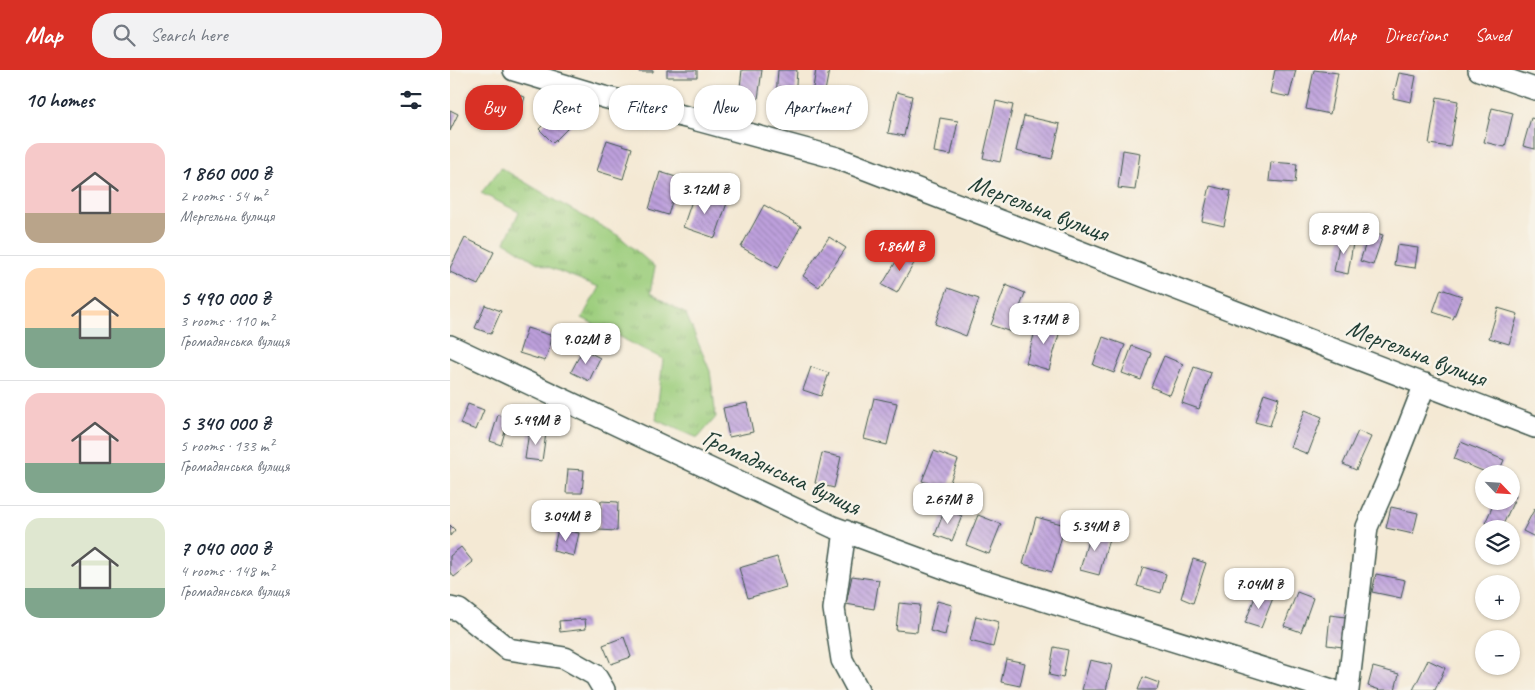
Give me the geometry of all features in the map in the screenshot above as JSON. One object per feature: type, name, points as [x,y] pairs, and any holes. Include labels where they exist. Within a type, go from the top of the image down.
[{"type":"street","name":"Мергельна вулиця","points":[[514,70],[604,97],[837,158],[1535,427]]},
{"type":"street","points":[[1479,70],[1535,88]]},
{"type":"street","name":"Громадянська вулиця","points":[[450,346],[845,531],[963,575],[1332,690]]},
{"type":"street","points":[[1348,690],[1367,527],[1425,384]]},
{"type":"street","points":[[845,531],[834,609],[842,660],[858,690]]},
{"type":"street","points":[[450,608],[459,610],[508,649],[566,658],[595,675],[604,690]]},
{"type":"green space","points":[[501,168],[619,236],[655,267],[650,293],[686,314],[710,371],[716,417],[698,438],[656,420],[663,359],[582,318],[599,287],[536,262],[505,242],[519,212],[481,193]]},
{"type":"building","points":[[639,70],[653,70],[653,72],[639,72]]},
{"type":"building","points":[[667,70],[697,70],[697,77],[667,77]]},
{"type":"building","points":[[742,70],[762,70],[758,99],[756,99],[756,85],[740,85]]},
{"type":"building","points":[[778,70],[797,70],[796,85],[777,85]]},
{"type":"building","points":[[816,70],[829,70],[826,85],[813,85]]},
{"type":"building","points":[[1275,70],[1296,70],[1289,97],[1270,93]]},
{"type":"building","points":[[1314,70],[1338,73],[1330,114],[1306,109]]},
{"type":"building","points":[[1399,73],[1416,76],[1411,102],[1393,98]]},
{"type":"building","points":[[897,92],[912,96],[904,136],[888,133]]},
{"type":"building","points":[[1437,97],[1458,101],[1450,147],[1429,144]]},
{"type":"building","points":[[996,101],[1013,105],[1000,162],[983,158]]},
{"type":"building","points":[[1492,108],[1513,113],[1505,147],[1484,142]]},
{"type":"building","points":[[450,110],[458,114],[450,131]]},
{"type":"building","points":[[1024,116],[1060,124],[1052,159],[1016,151]]},
{"type":"building","points":[[940,118],[958,121],[951,155],[934,152]]},
{"type":"building","points":[[1531,118],[1535,119],[1535,149],[1523,146]]},
{"type":"building","points":[[540,130],[566,130],[553,143]]},
{"type":"building","points":[[607,140],[632,148],[623,179],[597,171]]},
{"type":"building","points":[[1123,150],[1140,153],[1135,190],[1118,188]]},
{"type":"building","points":[[1271,162],[1297,164],[1295,183],[1269,181]]},
{"type":"building","points":[[660,172],[679,178],[668,215],[649,209]]},
{"type":"building","points":[[1210,186],[1231,191],[1224,226],[1202,221]]},
{"type":"building","points":[[695,192],[727,203],[715,238],[683,227]]},
{"type":"building","points":[[764,205],[801,226],[778,268],[741,247]]},
{"type":"building","points":[[1370,231],[1383,235],[1373,265],[1360,261]]},
{"type":"building","points":[[1341,235],[1354,237],[1348,274],[1334,271]]},
{"type":"building","points":[[829,237],[846,248],[819,287],[803,276]]},
{"type":"building","points":[[465,238],[494,252],[478,285],[450,272],[450,268]]},
{"type":"building","points":[[1397,245],[1418,248],[1415,268],[1394,265]]},
{"type":"building","points":[[903,250],[917,258],[897,293],[882,285]]},
{"type":"building","points":[[1006,285],[1025,293],[1011,332],[991,325]]},
{"type":"building","points":[[948,288],[979,299],[966,336],[935,324]]},
{"type":"building","points":[[1441,289],[1462,296],[1453,319],[1433,312]]},
{"type":"building","points":[[485,305],[501,311],[491,334],[475,328]]},
{"type":"building","points":[[1498,308],[1518,314],[1509,344],[1489,338]]},
{"type":"building","points":[[1038,321],[1061,327],[1049,370],[1026,363]]},
{"type":"building","points":[[527,328],[553,336],[545,361],[519,353]]},
{"type":"building","points":[[1103,337],[1125,345],[1114,373],[1093,365]]},
{"type":"building","points":[[1132,346],[1151,353],[1141,380],[1122,373]]},
{"type":"building","points":[[583,349],[600,358],[589,381],[571,372]]},
{"type":"building","points":[[1164,356],[1183,364],[1170,395],[1151,387]]},
{"type":"building","points":[[811,367],[829,373],[821,396],[803,390]]},
{"type":"building","points":[[1194,367],[1211,373],[1199,409],[1182,403]]},
{"type":"building","points":[[1264,393],[1279,398],[1270,426],[1255,422]]},
{"type":"building","points":[[874,398],[897,403],[887,445],[864,439]]},
{"type":"building","points":[[747,403],[753,432],[729,437],[723,408]]},
{"type":"building","points":[[468,404],[484,410],[476,430],[460,424]]},
{"type":"building","points":[[1305,410],[1322,417],[1308,454],[1290,447]]},
{"type":"building","points":[[498,415],[509,418],[501,445],[490,441]]},
{"type":"building","points":[[529,431],[546,433],[542,461],[525,459]]},
{"type":"building","points":[[1358,431],[1371,437],[1356,470],[1343,464]]},
{"type":"building","points":[[1461,442],[1504,460],[1502,465],[1475,465],[1475,468],[1454,459]]},
{"type":"building","points":[[934,451],[958,460],[947,490],[922,481]]},
{"type":"building","points":[[822,453],[841,457],[834,488],[815,483]]},
{"type":"building","points":[[568,469],[584,470],[582,493],[566,493]]},
{"type":"building","points":[[601,501],[618,502],[617,531],[599,530]]},
{"type":"building","points":[[1391,507],[1418,513],[1413,534],[1386,528]]},
{"type":"building","points":[[1535,508],[1535,537],[1523,531]]},
{"type":"building","points":[[945,509],[962,516],[952,541],[935,535]]},
{"type":"building","points":[[1491,510],[1510,510],[1505,520],[1486,520]]},
{"type":"building","points":[[978,515],[1001,524],[989,554],[966,545]]},
{"type":"building","points":[[1036,517],[1065,525],[1052,572],[1023,564]]},
{"type":"building","points":[[450,525],[455,530],[450,536]]},
{"type":"building","points":[[558,529],[579,533],[574,556],[553,551]]},
{"type":"building","points":[[1091,529],[1110,535],[1099,575],[1080,570]]},
{"type":"building","points":[[461,547],[473,562],[454,577],[450,572],[450,556]]},
{"type":"building","points":[[777,557],[786,587],[748,598],[739,568]]},
{"type":"building","points":[[1193,559],[1206,563],[1193,603],[1181,598]]},
{"type":"building","points":[[1143,567],[1166,574],[1161,593],[1137,586]]},
{"type":"building","points":[[1376,574],[1405,580],[1401,598],[1372,592]]},
{"type":"building","points":[[852,576],[879,580],[874,609],[846,604]]},
{"type":"building","points":[[1257,592],[1273,598],[1261,628],[1245,623]]},
{"type":"building","points":[[1297,592],[1313,598],[1301,632],[1284,626]]},
{"type":"building","points":[[937,601],[952,605],[945,635],[930,631]]},
{"type":"building","points":[[899,603],[920,605],[917,632],[896,630]]},
{"type":"building","points":[[1330,615],[1346,617],[1343,647],[1327,645]]},
{"type":"building","points":[[976,616],[999,622],[993,647],[970,641]]},
{"type":"building","points":[[585,619],[586,629],[560,632],[559,621]]},
{"type":"building","points":[[624,637],[631,657],[611,664],[603,645]]},
{"type":"building","points":[[1054,647],[1068,650],[1063,678],[1049,675]]},
{"type":"building","points":[[1006,659],[1025,663],[1020,686],[1001,682]]},
{"type":"building","points":[[1090,660],[1112,665],[1106,690],[1082,690]]},
{"type":"building","points":[[1428,660],[1445,668],[1435,690],[1413,690]]},
{"type":"building","points":[[1373,667],[1399,674],[1395,690],[1380,690],[1368,686]]},
{"type":"building","points":[[1143,677],[1159,683],[1157,690],[1138,690]]}]
